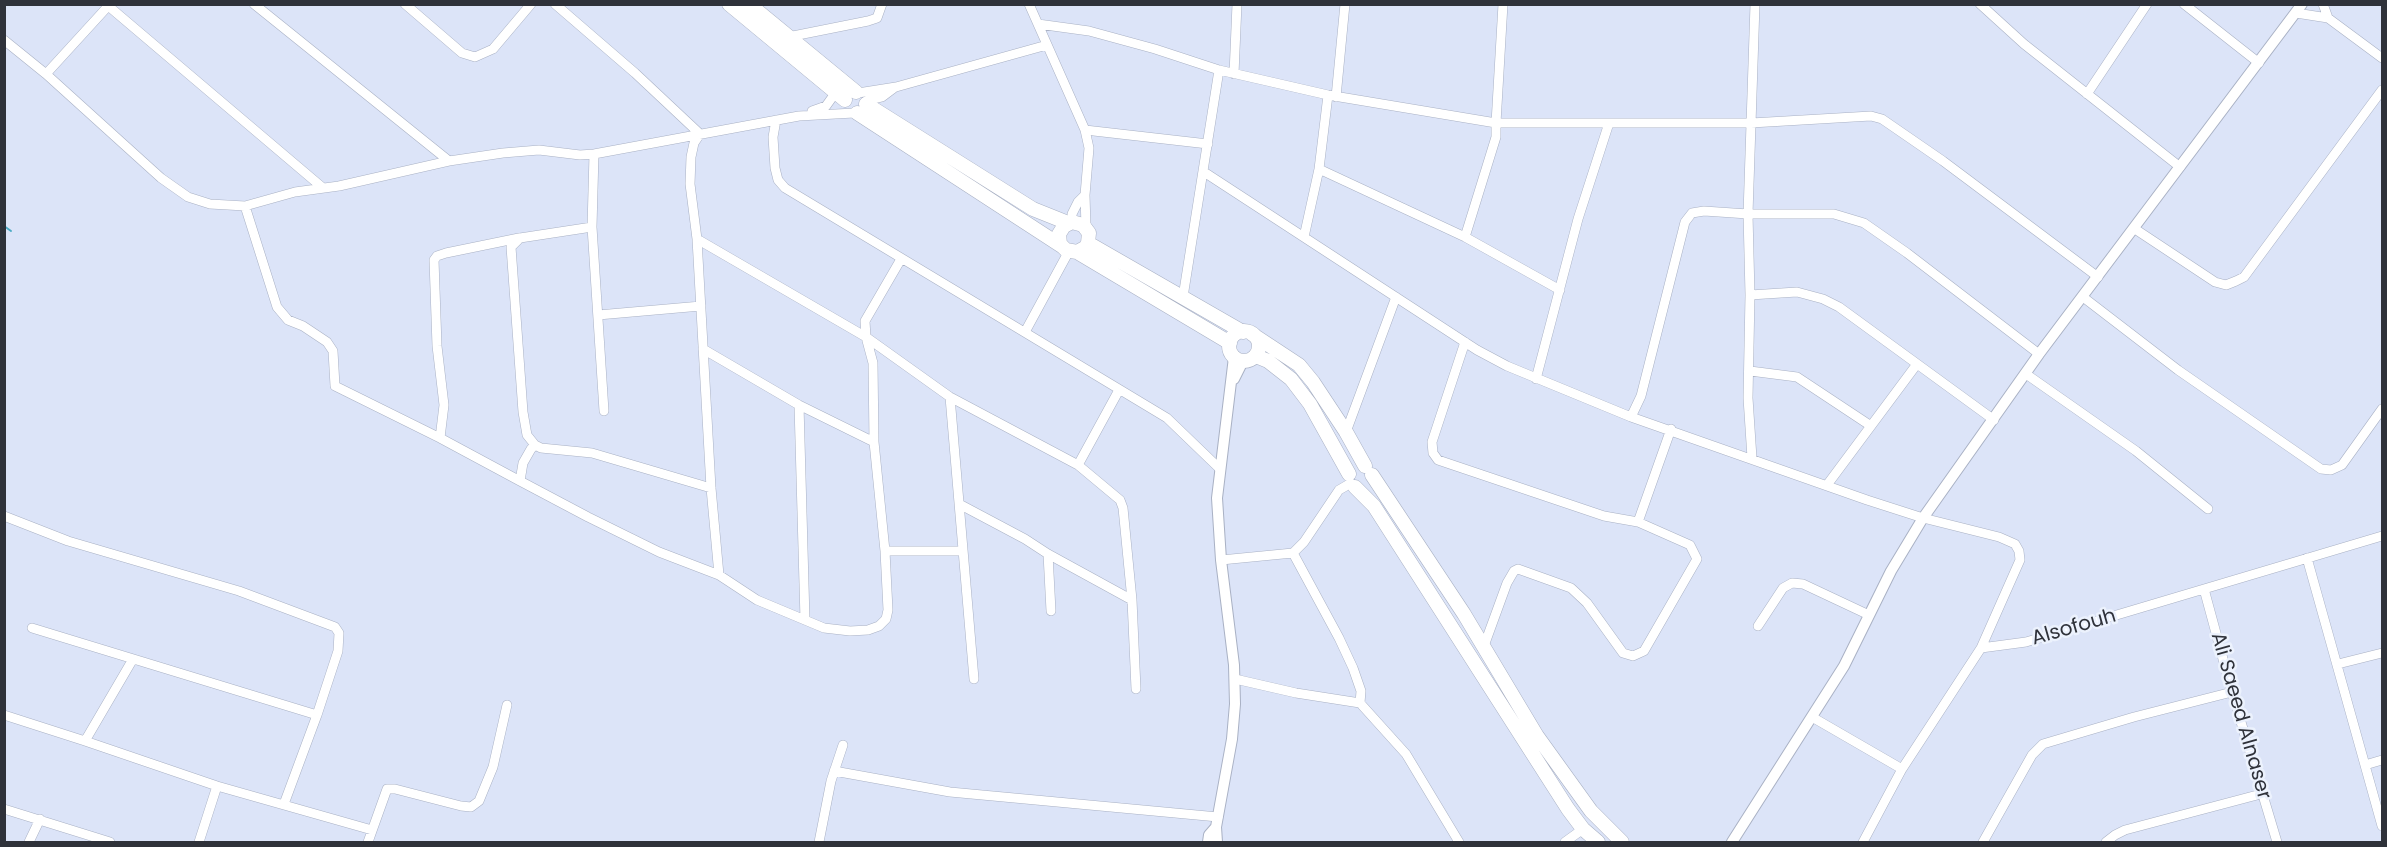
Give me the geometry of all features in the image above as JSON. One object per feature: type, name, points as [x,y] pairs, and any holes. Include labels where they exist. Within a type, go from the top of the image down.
[{"type":"main road","points":[[729,4],[855,101],[1069,250],[1230,343],[1244,358],[1268,361],[1291,379],[1310,404],[1352,481],[1374,506],[1568,809],[1583,830],[1598,843]]},
{"type":"main road","points":[[749,4],[788,37],[855,101],[1033,209],[1075,224],[1089,233],[1089,243],[1082,251],[1069,250]]},
{"type":"main road","points":[[1069,250],[1059,234],[1075,224]]},
{"type":"main road","points":[[1089,243],[1299,365],[1346,432],[1484,646],[1537,736],[1590,811],[1622,843]]},
{"type":"main road","points":[[1230,343],[1234,335],[1247,333],[1258,341],[1258,351],[1244,358]]},
{"type":"main road","points":[[1352,481],[1356,466],[1369,470]]},
{"type":"main road","points":[[1352,481],[1366,487],[1371,482],[1369,470]]},
{"type":"street","points":[[254,4],[449,161]]},
{"type":"street","points":[[405,4],[462,53],[475,57],[493,49],[531,4]]},
{"type":"street","points":[[555,4],[635,73],[700,134]]},
{"type":"street","points":[[788,37],[877,18],[882,4]]},
{"type":"street","points":[[1029,4],[1085,130],[1089,148],[1085,195],[1075,224]]},
{"type":"street","points":[[1234,74],[1237,4]]},
{"type":"street","points":[[1304,237],[1332,96],[1345,4]]},
{"type":"street","points":[[1465,237],[1496,136],[1503,4]]},
{"type":"street","points":[[1752,458],[1748,398],[1750,295],[1748,214],[1755,4]]},
{"type":"street","points":[[1980,4],[2024,44],[2180,167]]},
{"type":"street","points":[[2087,94],[2147,4]]},
{"type":"street","points":[[2184,4],[2259,63]]},
{"type":"street","points":[[2323,4],[2328,18]]},
{"type":"street","points":[[46,74],[108,5],[323,188]]},
{"type":"street","points":[[1732,843],[1844,666],[1891,571],[1923,518],[2039,354],[2299,9],[2328,18],[2382,58]]},
{"type":"street","points":[[1038,24],[1089,31],[1219,70],[1332,96],[1496,123],[1751,123],[1860,116],[1882,119],[1943,161],[2098,277]]},
{"type":"street","points":[[4,40],[46,74],[160,178],[188,197],[210,204],[246,206],[295,192],[449,161],[539,150],[580,155],[594,154],[799,116],[855,101]]},
{"type":"street","points":[[799,116],[826,106],[882,97],[896,87],[1047,45]]},
{"type":"street","points":[[1183,297],[1219,70]]},
{"type":"street","points":[[2135,229],[2215,282],[2226,285],[2244,277],[2382,90]]},
{"type":"street","points":[[776,120],[773,137],[775,168],[778,180],[784,188],[1167,418],[1220,469]]},
{"type":"street","points":[[1536,379],[1589,182],[1609,123]]},
{"type":"street","points":[[1085,130],[1208,144]]},
{"type":"street","points":[[700,134],[694,143],[691,157],[690,184],[697,239],[711,488],[720,575]]},
{"type":"street","points":[[594,154],[592,226],[604,411]]},
{"type":"street","points":[[1319,169],[1465,237],[1560,290]]},
{"type":"street","points":[[1204,172],[1465,342],[1507,366],[1631,417],[1923,518],[1999,537],[2015,544],[2020,560],[1981,648],[1902,769],[1863,843]]},
{"type":"street","points":[[1075,224],[1072,214],[1078,202],[1085,195]]},
{"type":"street","points":[[246,206],[277,307],[288,320],[303,326],[327,342],[333,351],[335,386],[659,552],[720,575],[758,600],[824,628],[850,631],[868,630],[879,626],[886,618],[888,610],[885,551],[874,442],[873,363],[866,338],[865,321],[901,259]]},
{"type":"street","points":[[1631,417],[1641,396],[1685,222],[1692,213],[1704,211],[1748,214],[1834,214],[1863,223],[1907,253],[2039,354]]},
{"type":"street","points":[[440,438],[444,405],[437,346],[434,261],[436,256],[520,238],[592,226]]},
{"type":"street","points":[[520,238],[512,248],[517,333],[523,412],[527,435],[535,446],[592,453],[711,488]]},
{"type":"street","points":[[697,239],[866,338],[950,397],[1078,465],[1120,500],[1123,508],[1132,600],[1136,689]]},
{"type":"street","points":[[1025,332],[1069,250]]},
{"type":"street","points":[[1750,295],[1797,292],[1823,299],[1839,307],[1994,420]]},
{"type":"street","points":[[1346,432],[1396,297]]},
{"type":"street","points":[[2083,297],[2178,370],[2320,469],[2331,470],[2342,465],[2382,409]]},
{"type":"street","points":[[598,315],[701,306]]},
{"type":"street","points":[[1465,342],[1432,442],[1433,453],[1438,460],[1604,516],[1638,522],[1690,545],[1697,559],[1644,651],[1633,656],[1623,653],[1587,603],[1571,588],[1518,569],[1514,571],[1507,583],[1484,646]]},
{"type":"street","points":[[703,349],[798,405],[874,442]]},
{"type":"street","points":[[1217,843],[1217,822],[1233,729],[1235,679],[1221,560],[1217,498],[1231,385],[1244,358]]},
{"type":"street","points":[[1827,485],[1917,364]]},
{"type":"street","points":[[1750,371],[1797,377],[1871,426]]},
{"type":"street","points":[[2026,374],[2127,444],[2208,509]]},
{"type":"street","points":[[1078,465],[1119,390]]},
{"type":"street","points":[[950,397],[961,505],[974,679]]},
{"type":"street","points":[[798,405],[805,620]]},
{"type":"street","points":[[1638,522],[1671,429]]},
{"type":"street","points":[[520,481],[523,463],[535,446]]},
{"type":"street","points":[[1221,560],[1293,553],[1304,542],[1339,490],[1352,481]]},
{"type":"street","points":[[961,505],[1132,600]]},
{"type":"street","points":[[4,516],[68,541],[239,591],[335,627],[339,633],[338,651],[284,804]]},
{"type":"street","name":"Alsofouh","points":[[1981,648],[2026,642],[2382,536]]},
{"type":"street","points":[[885,551],[963,551]]},
{"type":"street","points":[[1293,553],[1353,668],[1361,691],[1360,704]]},
{"type":"street","points":[[1048,554],[1052,611]]},
{"type":"street","points":[[2307,558],[2382,826]]},
{"type":"street","points":[[1758,626],[1783,588],[1792,583],[1803,584],[1869,615]]},
{"type":"street","name":"Ali Saeed Alnaser","points":[[2204,589],[2261,794],[2277,843]]},
{"type":"street","points":[[32,628],[317,715]]},
{"type":"street","points":[[2338,664],[2382,653]]},
{"type":"street","points":[[85,741],[133,659]]},
{"type":"street","points":[[1235,679],[1360,704],[1406,754],[1459,843]]},
{"type":"street","points":[[1983,843],[2032,755],[2043,744],[2134,717],[2232,692]]},
{"type":"street","points":[[368,843],[387,789],[461,806],[475,804],[486,787],[493,767],[507,705]]},
{"type":"street","points":[[4,715],[217,786],[372,830]]},
{"type":"street","points":[[1812,717],[1902,769]]},
{"type":"street","points":[[819,843],[834,771],[843,745]]},
{"type":"street","points":[[2365,765],[2382,760]]},
{"type":"street","points":[[834,771],[950,792],[1217,822]]},
{"type":"street","points":[[199,843],[217,786]]},
{"type":"street","points":[[2106,843],[2125,830],[2261,794]]},
{"type":"street","points":[[4,809],[110,843]]},
{"type":"street","points":[[29,843],[40,819]]},
{"type":"street","points":[[1208,843],[1209,835],[1217,822]]},
{"type":"street","points":[[1565,843],[1583,830]]},
{"type":"waterway","points":[[4,226],[11,231]]}]
